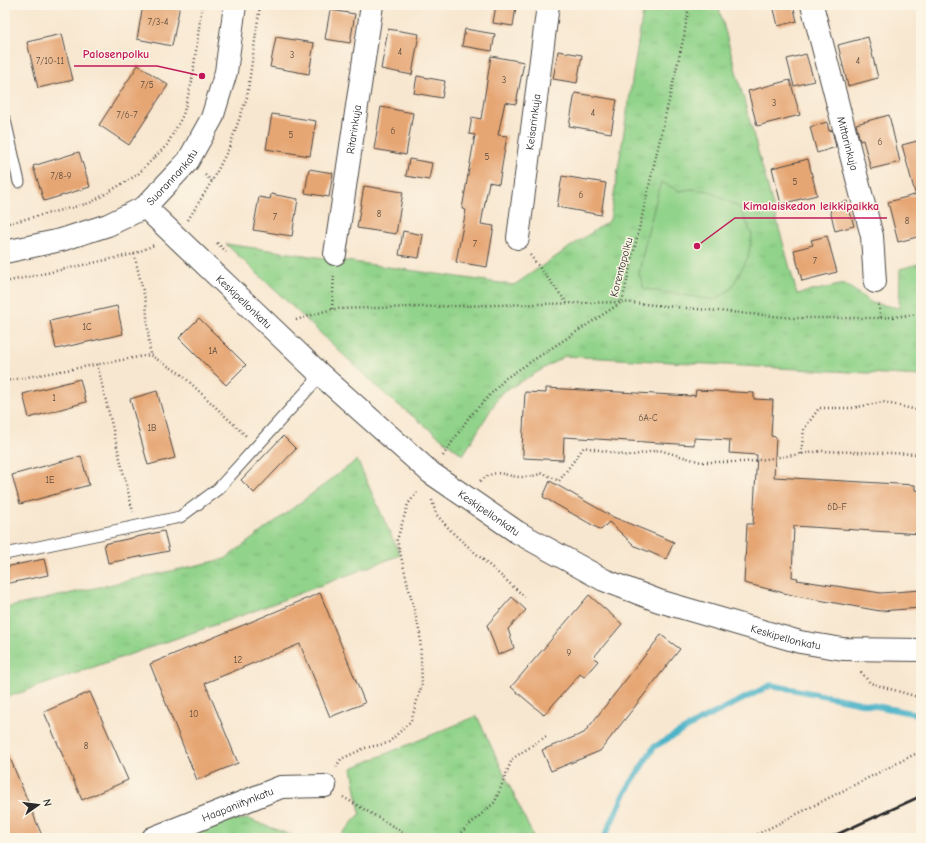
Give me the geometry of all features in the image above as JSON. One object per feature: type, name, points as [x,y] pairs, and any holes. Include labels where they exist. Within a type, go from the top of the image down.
[{"type":"street","name":"Suorannankatu","points":[[5,252],[61,240],[108,225],[145,207],[188,162],[212,118],[226,72],[235,5]]},
{"type":"street","name":"Ritarinkuja","points":[[335,254],[372,5]]},
{"type":"street","name":"Keisarinkuja","points":[[518,238],[548,5]]},
{"type":"street","name":"Mittarinkuja","points":[[812,5],[872,236],[875,282]]},
{"type":"street","name":"Keskipellonkatu","points":[[145,207],[321,375],[431,473],[517,532],[604,580],[659,601],[800,642],[843,649],[921,650]]},
{"type":"street","name":"Haapaniitynkatu","points":[[153,838],[281,787],[324,786]]},
{"type":"lane","points":[[5,120],[19,182]]},
{"type":"lane","points":[[5,554],[180,517],[218,489],[321,375]]},
{"type":"path","points":[[5,224],[90,202],[137,175],[167,145],[183,115],[192,82],[202,5]]},
{"type":"path","name":"Korentopolku","points":[[324,786],[341,759],[365,748],[388,743],[411,721],[422,684],[420,634],[397,540],[408,504],[444,455],[469,417],[506,378],[622,302],[684,36],[689,5]]},
{"type":"path","points":[[190,218],[195,223]]},
{"type":"path","points":[[518,238],[567,304]]},
{"type":"path","points":[[215,241],[231,256]]},
{"type":"path","points":[[134,254],[146,303],[150,355]]},
{"type":"path","points":[[332,309],[335,254]]},
{"type":"path","points":[[875,282],[881,318]]},
{"type":"path","points":[[296,320],[332,309],[622,302],[794,318],[881,318],[921,314]]},
{"type":"path","points":[[291,314],[302,325]]},
{"type":"path","points":[[5,381],[150,355],[181,374],[256,447]]},
{"type":"path","points":[[97,364],[136,526]]},
{"type":"path","points":[[801,454],[804,429],[819,408],[852,408],[883,402],[921,411]]},
{"type":"path","points":[[484,487],[478,482],[486,476],[495,473],[505,473],[518,477],[530,477],[543,473],[559,481],[584,447],[629,456],[659,450],[701,462],[745,462],[822,451],[919,454],[921,450]]},
{"type":"path","points":[[438,450],[450,459]]},
{"type":"path","points":[[431,473],[429,491],[436,514],[453,533],[525,597]]},
{"type":"path","points":[[843,649],[870,683],[921,698]]},
{"type":"path","points":[[455,838],[495,802],[512,759],[548,735]]},
{"type":"path","points":[[750,838],[921,751]]},
{"type":"path","points":[[324,786],[413,838]]},
{"type":"green space","points":[[644,5],[718,5],[797,294],[845,284],[872,303],[899,308],[900,269],[921,263],[921,376],[565,356],[501,393],[463,455],[387,396],[226,244],[514,285],[610,220]]},
{"type":"green space","points":[[661,182],[679,191],[692,189],[709,191],[740,208],[752,235],[748,257],[731,289],[715,300],[644,289],[639,273]]},
{"type":"green space","points":[[357,460],[400,555],[246,614],[5,698],[5,608],[225,559]]},
{"type":"green space","points":[[477,716],[534,838],[337,838],[360,814],[352,768]]},
{"type":"green space","points":[[248,819],[299,838],[184,838],[226,821]]},
{"type":"building","points":[[143,5],[180,5],[172,46],[137,39]]},
{"type":"building","points":[[496,5],[516,7],[513,26],[493,23]]},
{"type":"building","points":[[773,5],[793,5],[797,21],[778,26]]},
{"type":"building","points":[[330,10],[355,14],[350,43],[325,39]]},
{"type":"building","points":[[388,29],[419,34],[412,75],[381,69]]},
{"type":"building","points":[[465,29],[495,34],[492,51],[462,46]]},
{"type":"building","points":[[62,34],[73,80],[38,88],[27,42]]},
{"type":"building","points":[[276,37],[314,43],[309,74],[270,67]]},
{"type":"building","points":[[868,37],[878,78],[848,86],[838,45]]},
{"type":"building","points":[[558,51],[582,55],[577,83],[553,79]]},
{"type":"building","points":[[806,54],[814,81],[794,86],[787,59]]},
{"type":"building","points":[[491,56],[524,62],[516,104],[505,102],[498,135],[507,136],[499,184],[489,182],[481,224],[494,226],[487,267],[456,262],[466,210],[462,209],[475,135],[469,134],[472,117],[481,119]]},
{"type":"building","points":[[138,65],[168,85],[129,145],[99,125]]},
{"type":"building","points":[[417,76],[445,81],[442,98],[414,93]]},
{"type":"building","points":[[790,80],[800,115],[757,126],[748,91]]},
{"type":"building","points":[[575,93],[617,100],[611,133],[569,126]]},
{"type":"building","points":[[381,107],[413,113],[406,155],[374,149]]},
{"type":"building","points":[[272,114],[316,121],[310,156],[266,149]]},
{"type":"building","points":[[889,115],[900,162],[871,169],[863,140],[860,141],[856,124]]},
{"type":"building","points":[[827,122],[829,131],[832,130],[836,147],[817,153],[810,127]]},
{"type":"building","points":[[921,140],[921,193],[915,193],[902,145]]},
{"type":"building","points":[[79,152],[90,187],[44,201],[33,166]]},
{"type":"building","points":[[409,159],[432,163],[429,180],[406,176]]},
{"type":"building","points":[[808,159],[817,195],[781,204],[772,168]]},
{"type":"building","points":[[309,169],[333,173],[329,197],[305,193]]},
{"type":"building","points":[[562,176],[606,183],[601,215],[557,207]]},
{"type":"building","points":[[364,186],[403,192],[396,234],[357,228]]},
{"type":"building","points":[[271,194],[298,199],[292,236],[253,230],[259,197],[270,199]]},
{"type":"building","points":[[918,194],[921,204],[921,236],[898,242],[888,202]]},
{"type":"building","points":[[847,201],[854,226],[835,231],[829,205]]},
{"type":"building","points":[[403,231],[423,235],[419,258],[399,255]]},
{"type":"building","points":[[827,236],[837,272],[802,281],[794,250],[813,245],[811,240]]},
{"type":"building","points":[[117,306],[123,334],[56,349],[50,321]]},
{"type":"building","points":[[199,318],[246,365],[226,385],[179,338]]},
{"type":"building","points":[[80,379],[86,402],[29,418],[23,394]]},
{"type":"building","points":[[546,388],[691,396],[695,396],[696,390],[754,393],[754,399],[773,400],[771,436],[776,437],[774,477],[915,485],[915,490],[921,491],[921,534],[794,526],[792,577],[798,578],[797,580],[881,593],[921,590],[921,608],[880,611],[796,596],[744,583],[747,524],[753,524],[757,455],[729,453],[730,440],[694,438],[694,445],[564,437],[563,460],[523,458],[522,449],[525,392],[546,393]]},
{"type":"building","points":[[157,391],[175,458],[148,465],[130,399]]},
{"type":"building","points":[[283,436],[296,449],[254,493],[241,480]]},
{"type":"building","points":[[81,456],[89,485],[20,504],[12,475]]},
{"type":"building","points":[[550,481],[613,517],[674,542],[666,559],[635,546],[609,522],[601,530],[543,497]]},
{"type":"building","points":[[164,531],[169,551],[108,563],[104,544]]},
{"type":"building","points":[[44,559],[48,575],[5,584],[5,567]]},
{"type":"building","points":[[320,593],[365,703],[330,717],[300,644],[205,683],[238,763],[197,780],[150,664]]},
{"type":"building","points":[[589,595],[622,624],[594,657],[598,661],[584,677],[580,674],[544,715],[511,687]]},
{"type":"building","points":[[512,597],[526,610],[508,629],[514,648],[498,655],[487,625]]},
{"type":"building","points":[[661,635],[680,649],[600,751],[551,771],[542,750],[584,733]]},
{"type":"building","points":[[90,692],[128,780],[82,800],[44,712]]},
{"type":"building","points":[[5,746],[43,838],[5,838]]},
{"type":"waterway","points":[[604,838],[626,791],[654,747],[699,721],[771,685],[921,715]]},
{"type":"railway","points":[[829,838],[921,796]]},
{"type":"place","name":"Palosenpolku","points":[[202,76]]},
{"type":"place","name":"Kimalaiskedon leikkipaikka","points":[[697,246]]}]
